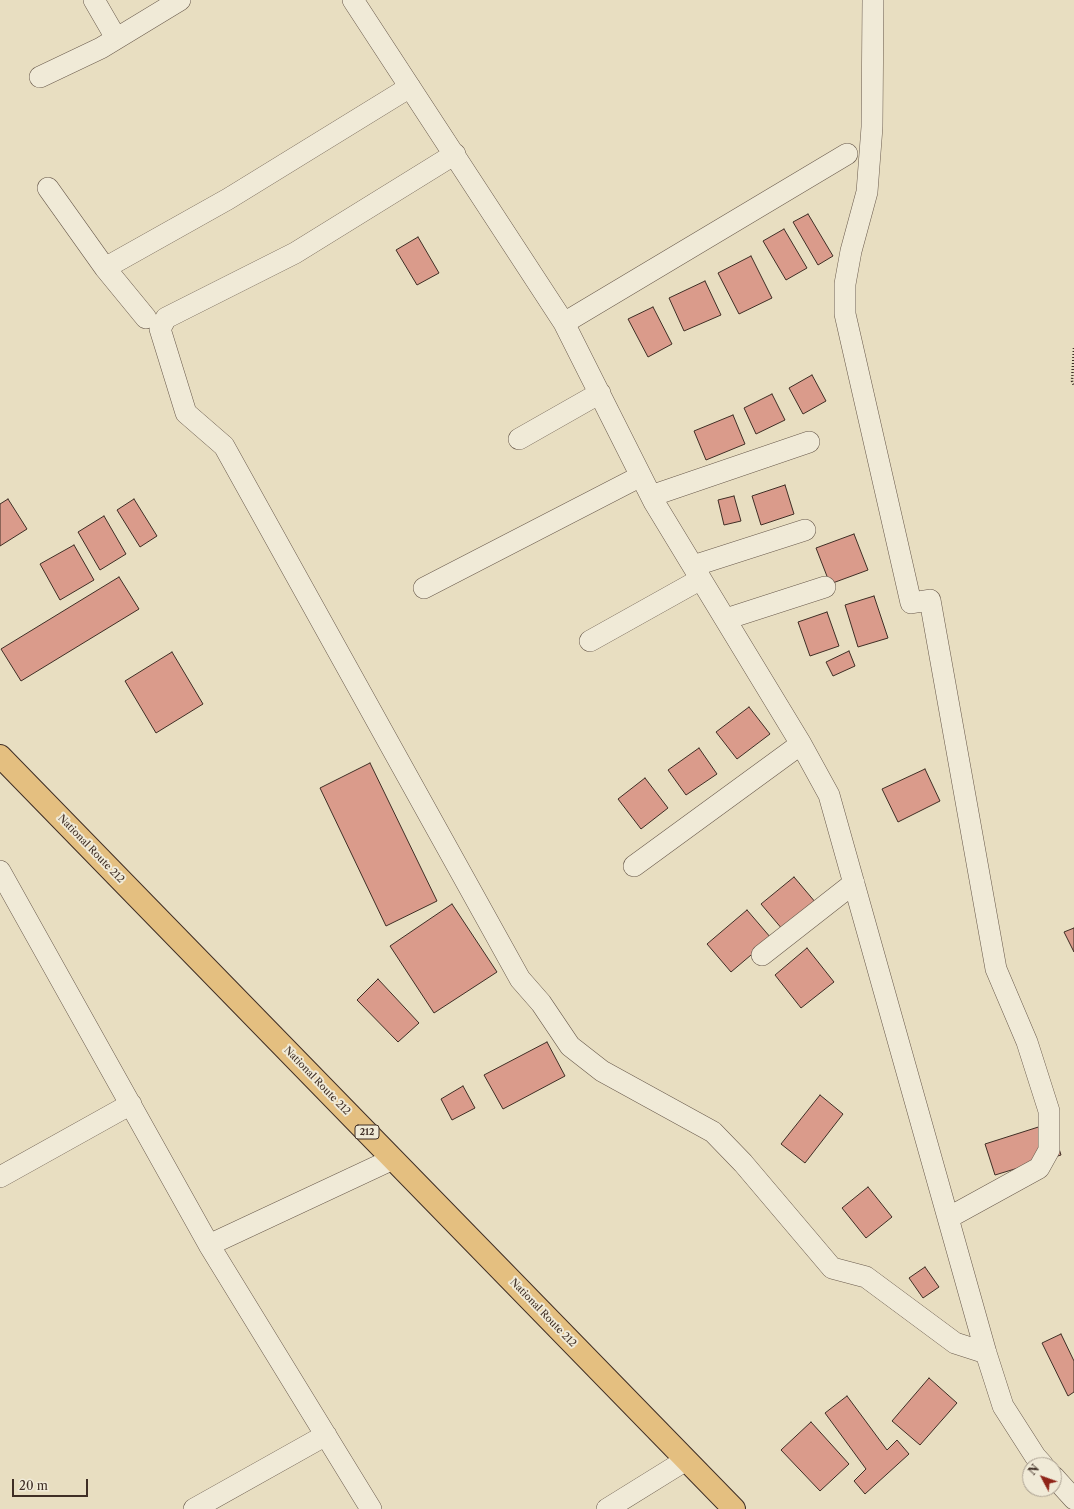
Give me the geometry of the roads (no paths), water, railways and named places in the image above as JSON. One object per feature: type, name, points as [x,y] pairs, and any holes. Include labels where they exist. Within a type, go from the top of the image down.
[{"type":"highway","name":"National Route 212","points":[[0,756],[734,1509]]},
{"type":"street","points":[[94,0],[116,38]]},
{"type":"street","points":[[40,77],[100,48],[180,0]]},
{"type":"street","points":[[353,0],[564,322],[651,496],[801,744],[829,795],[986,1353],[1003,1406],[1036,1457]]},
{"type":"street","points":[[872,0],[872,127],[867,192],[851,251],[845,284],[845,314],[911,603],[930,600],[996,969],[1027,1042],[1049,1111],[1049,1150],[1039,1168],[948,1218]]},
{"type":"street","points":[[105,268],[228,199],[410,87]]},
{"type":"street","points":[[454,154],[295,253],[166,318],[160,330],[186,413],[224,446],[520,979],[542,1003],[570,1046],[602,1071],[713,1132],[743,1163],[832,1268],[866,1277],[955,1343],[986,1353]]},
{"type":"street","points":[[564,322],[847,154]]},
{"type":"street","points":[[48,188],[105,268],[146,318]]},
{"type":"street","points":[[519,439],[600,393]]},
{"type":"street","points":[[651,496],[809,442]]},
{"type":"street","points":[[424,588],[641,476]]},
{"type":"street","points":[[590,641],[697,572],[806,530]]},
{"type":"street","points":[[726,619],[825,587]]},
{"type":"street","points":[[634,866],[801,744]]},
{"type":"street","points":[[0,871],[210,1245],[371,1509]]},
{"type":"street","points":[[762,955],[854,883]]},
{"type":"street","points":[[0,1177],[131,1104]]},
{"type":"street","points":[[210,1245],[393,1159]]},
{"type":"street","points":[[194,1509],[326,1435]]},
{"type":"street","points":[[607,1509],[686,1460]]},
{"type":"street","points":[[1062,1486],[1074,1499]]}]
